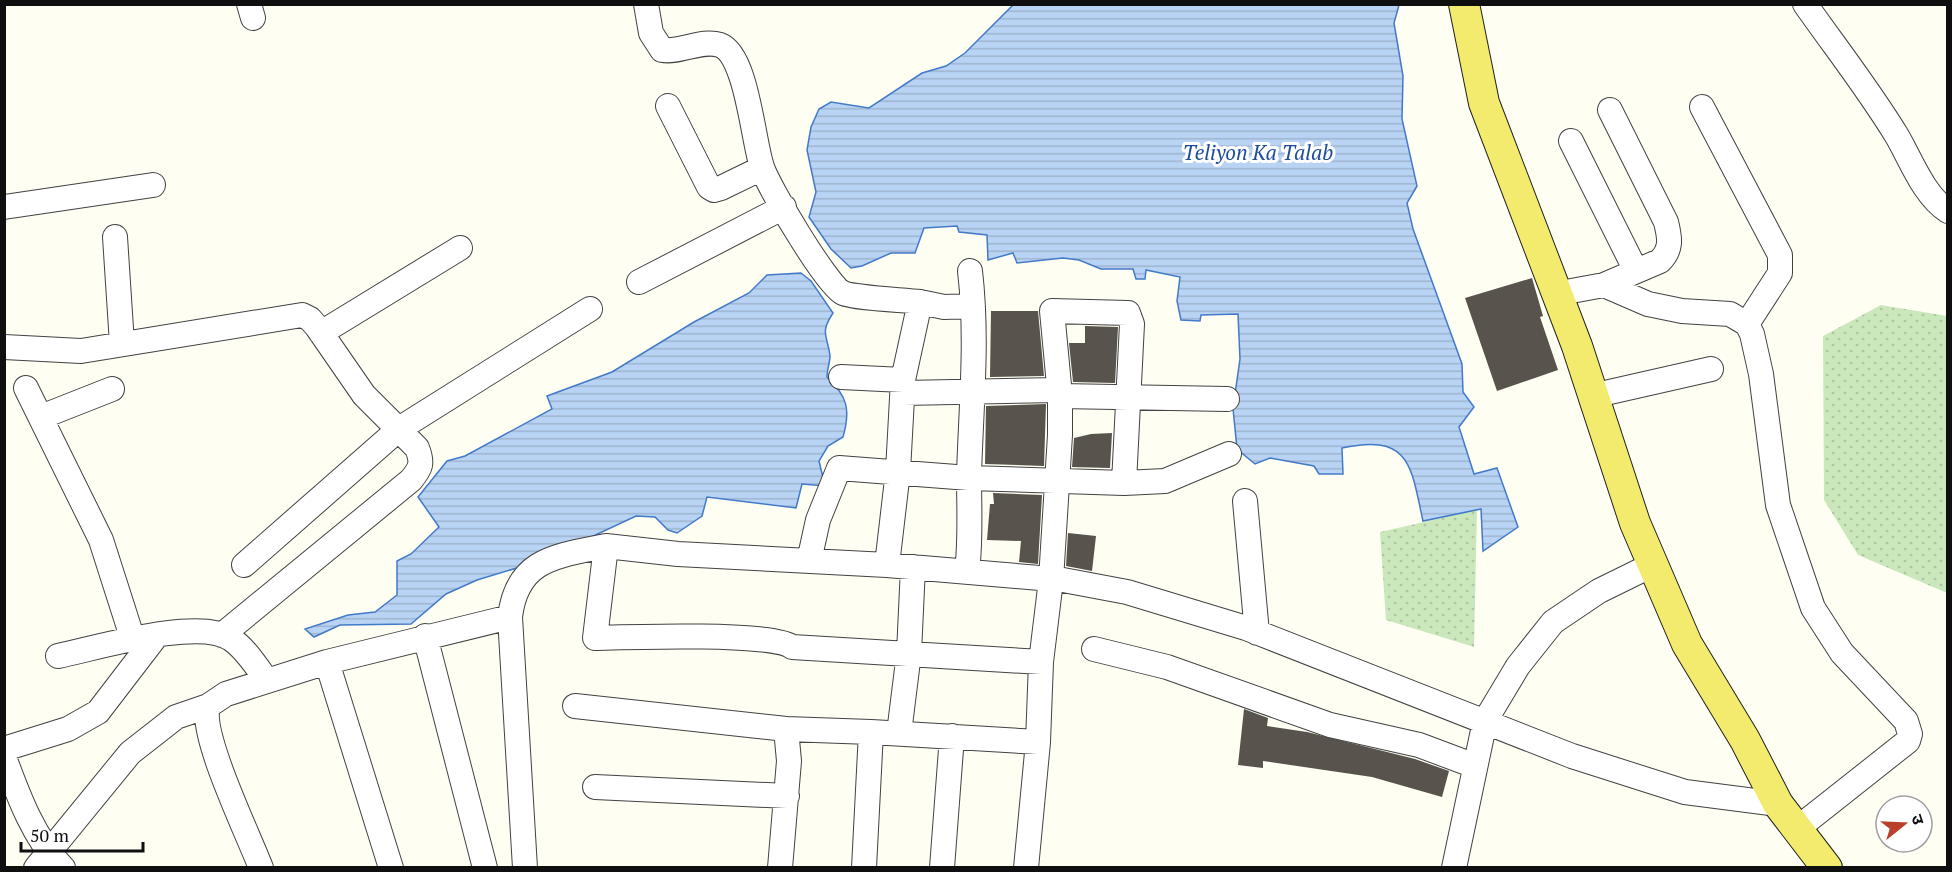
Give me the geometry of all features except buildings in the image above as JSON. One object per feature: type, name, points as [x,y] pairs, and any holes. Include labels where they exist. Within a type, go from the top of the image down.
[{"type":"main road","points":[[1464,4],[1484,103],[1576,346],[1635,523],[1687,644],[1745,740],[1778,804],[1827,867]]},
{"type":"street","points":[[646,4],[651,33],[662,50],[674,52],[707,44],[720,45],[731,53],[739,70],[762,168],[827,278],[843,293],[944,307],[972,306]]},
{"type":"street","points":[[1805,4],[1897,135],[1918,175],[1947,212]]},
{"type":"street","points":[[668,106],[709,187],[714,190],[721,188],[762,168]]},
{"type":"street","points":[[1702,107],[1780,255],[1780,273],[1747,324]]},
{"type":"street","points":[[1555,294],[1604,285],[1660,261],[1667,254],[1670,237],[1662,212],[1611,110]]},
{"type":"street","points":[[1571,141],[1636,271]]},
{"type":"street","points":[[4,207],[153,185]]},
{"type":"street","points":[[639,282],[784,207]]},
{"type":"street","points":[[115,237],[122,344]]},
{"type":"street","points":[[321,333],[460,248]]},
{"type":"street","points":[[967,572],[971,524],[969,478],[974,390],[970,271]]},
{"type":"street","points":[[1604,285],[1648,304],[1682,311],[1730,314],[1747,324],[1752,334],[1761,374],[1778,505],[1813,608],[1842,652],[1906,721],[1910,734],[1908,741],[1798,828]]},
{"type":"street","points":[[887,565],[898,471],[903,386],[920,302]]},
{"type":"street","points":[[244,565],[399,429],[590,309]]},
{"type":"street","points":[[1026,867],[1038,742],[1041,662],[1051,580],[1057,481],[1059,393],[1052,311],[1128,313],[1132,324],[1124,483]]},
{"type":"street","points":[[4,347],[81,351],[302,315],[310,319],[321,333],[364,395],[417,448],[422,459],[420,468],[411,480],[222,635]]},
{"type":"street","points":[[1593,396],[1711,369]]},
{"type":"street","points":[[841,377],[903,386],[1059,393],[1128,399],[1227,399]]},
{"type":"street","points":[[26,388],[101,540],[134,640]]},
{"type":"street","points":[[42,417],[112,389]]},
{"type":"street","points":[[808,561],[818,520],[839,468],[969,478],[1124,483],[1165,481],[1229,454]]},
{"type":"street","points":[[1245,501],[1257,633]]},
{"type":"street","points":[[606,546],[596,638],[754,639],[786,642],[792,647],[1041,662]]},
{"type":"street","points":[[525,867],[510,617],[518,584],[530,571],[557,556],[606,546],[678,554],[887,565],[1063,580],[1126,592],[1257,633],[1572,756],[1685,792],[1778,804]]},
{"type":"street","points":[[1454,867],[1485,721],[1518,666],[1553,622],[1599,591],[1654,564]]},
{"type":"street","points":[[899,733],[909,653],[913,567]]},
{"type":"street","points":[[4,757],[16,789],[51,862],[130,753],[176,717],[208,706],[259,671],[327,662],[425,636],[510,617]]},
{"type":"street","points":[[58,656],[198,629],[231,639],[259,671]]},
{"type":"street","points":[[4,749],[68,729],[98,712],[157,636]]},
{"type":"street","points":[[425,636],[485,867]]},
{"type":"street","points":[[1094,649],[1167,667],[1330,725],[1419,745],[1475,766]]},
{"type":"street","points":[[327,662],[392,867]]},
{"type":"street","points":[[208,706],[205,715],[211,741],[261,867]]},
{"type":"street","points":[[575,706],[786,729],[899,733],[1038,742]]},
{"type":"street","points":[[780,867],[789,761],[786,729]]},
{"type":"street","points":[[864,867],[871,732]]},
{"type":"street","points":[[942,867],[952,736]]},
{"type":"street","points":[[595,787],[787,796]]},
{"type":"green space","points":[[1881,305],[1947,316],[1947,593],[1858,555],[1824,500],[1823,336]]},
{"type":"green space","points":[[1477,510],[1474,647],[1386,620],[1380,532]]},
{"type":"water","name":"Teliyon Ka Talab","points":[[1013,5],[1399,5],[1394,23],[1403,76],[1402,119],[1417,186],[1407,203],[1413,229],[1462,364],[1463,392],[1474,407],[1459,427],[1474,474],[1497,468],[1518,527],[1483,551],[1481,509],[1423,521],[1410,470],[1395,450],[1382,445],[1342,448],[1343,474],[1319,474],[1314,466],[1270,458],[1255,464],[1237,449],[1233,408],[1240,359],[1238,314],[1201,315],[1200,321],[1181,320],[1177,301],[1180,277],[1146,270],[1145,279],[1136,279],[1133,269],[1101,269],[1079,260],[1063,258],[1017,263],[1013,253],[988,260],[987,235],[959,232],[957,226],[924,228],[915,253],[891,253],[862,266],[851,268],[831,249],[809,217],[816,192],[807,150],[811,127],[819,109],[831,102],[869,108],[922,73],[946,66],[965,53]]},
{"type":"water","points":[[801,273],[811,281],[833,313],[825,331],[830,356],[827,377],[843,397],[847,418],[843,437],[828,446],[819,461],[825,486],[802,484],[796,508],[707,497],[702,516],[677,533],[668,530],[655,517],[636,516],[540,561],[477,580],[446,594],[411,624],[340,625],[314,637],[305,629],[348,615],[375,612],[397,595],[397,561],[411,554],[439,527],[418,497],[447,461],[465,456],[552,409],[547,396],[612,372],[694,322],[749,293],[767,275]]}]
